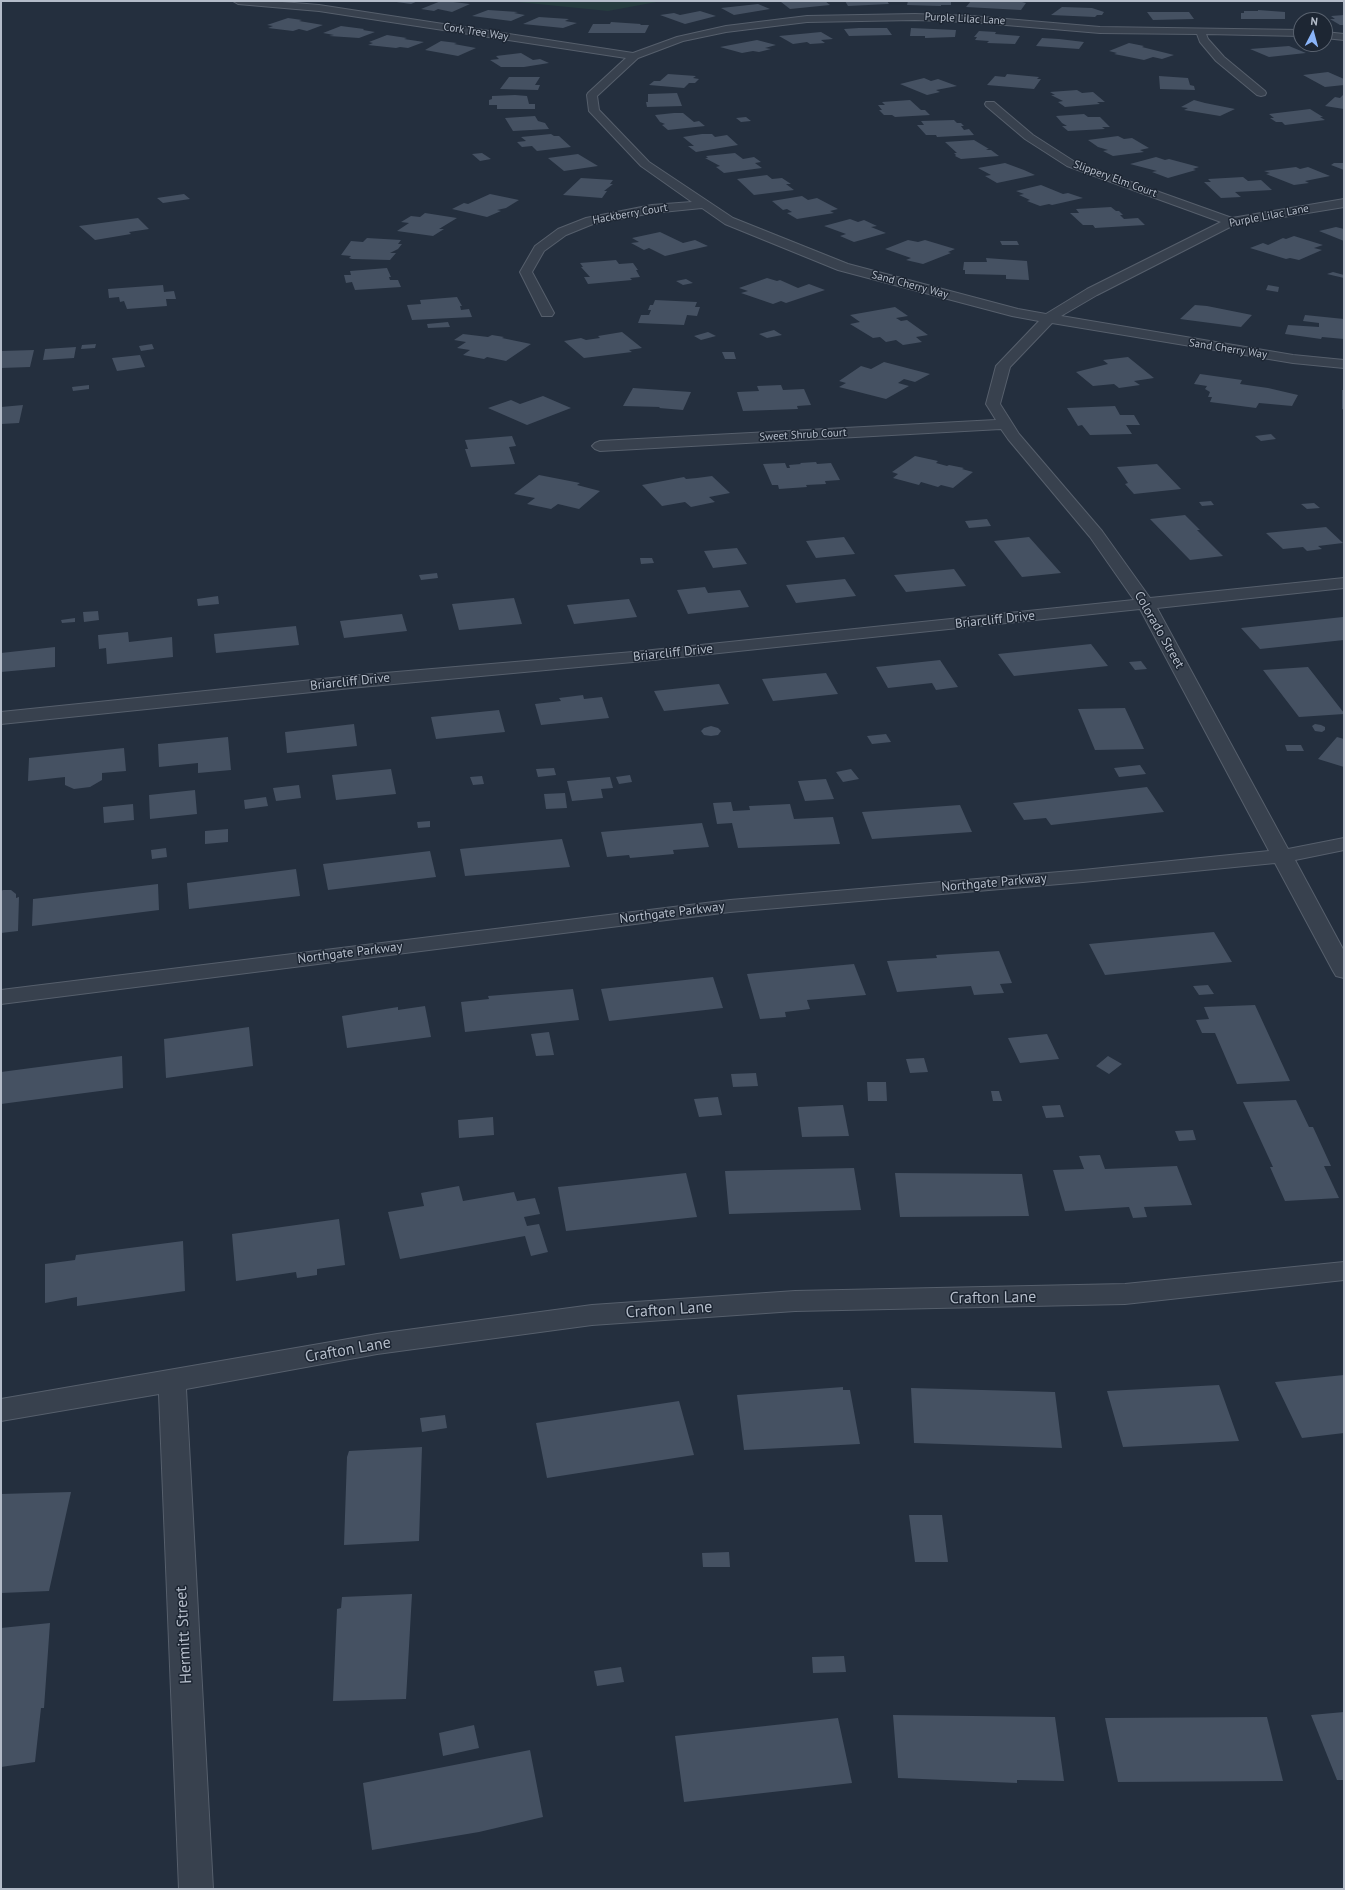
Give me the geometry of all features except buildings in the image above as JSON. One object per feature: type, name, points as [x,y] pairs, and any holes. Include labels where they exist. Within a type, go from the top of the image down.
[{"type":"street","name":"Cork Tree Way","points":[[238,1],[319,8]]},
{"type":"street","name":"Cork Tree Way","points":[[287,1],[319,8],[634,56]]},
{"type":"street","name":"Purple Lilac Lane","points":[[634,56],[680,39],[726,29],[807,19],[916,17],[971,19],[1100,30],[1293,33]]},
{"type":"street","points":[[1201,32],[1203,40],[1220,59],[1261,93]]},
{"type":"street","points":[[1333,36],[1344,37]]},
{"type":"street","name":"Sand Cherry Way","points":[[634,56],[592,95],[594,111],[645,164],[729,221],[843,267],[1017,313],[1293,359],[1344,364]]},
{"type":"street","name":"Slippery Elm Court","points":[[990,104],[1029,137],[1071,164],[1230,222]]},
{"type":"street","name":"Purple Lilac Lane","points":[[1049,318],[1092,292],[1230,222],[1344,203]]},
{"type":"street","name":"Hackberry Court","points":[[547,313],[526,272],[539,249],[562,232],[590,221],[652,209],[705,204]]},
{"type":"street","name":"Colorado Street","points":[[1049,318],[1003,366],[993,404],[1013,436],[1096,534],[1146,604],[1344,971]]},
{"type":"street","name":"Sweet Shrub Court","points":[[600,446],[1006,424]]},
{"type":"street","name":"Briarcliff Drive","points":[[1,718],[361,681],[633,657],[1344,583]]},
{"type":"street","name":"Northgate Parkway","points":[[1,997],[730,906],[1083,876],[1283,856],[1344,844]]},
{"type":"street","name":"Crafton Lane","points":[[1,1410],[377,1344],[592,1315],[795,1302],[1125,1294],[1344,1271]]},
{"type":"street","name":"Hermitt Street","points":[[172,1381],[196,1889]]},
{"type":"green space","points":[[508,1],[662,1],[608,11]]}]
